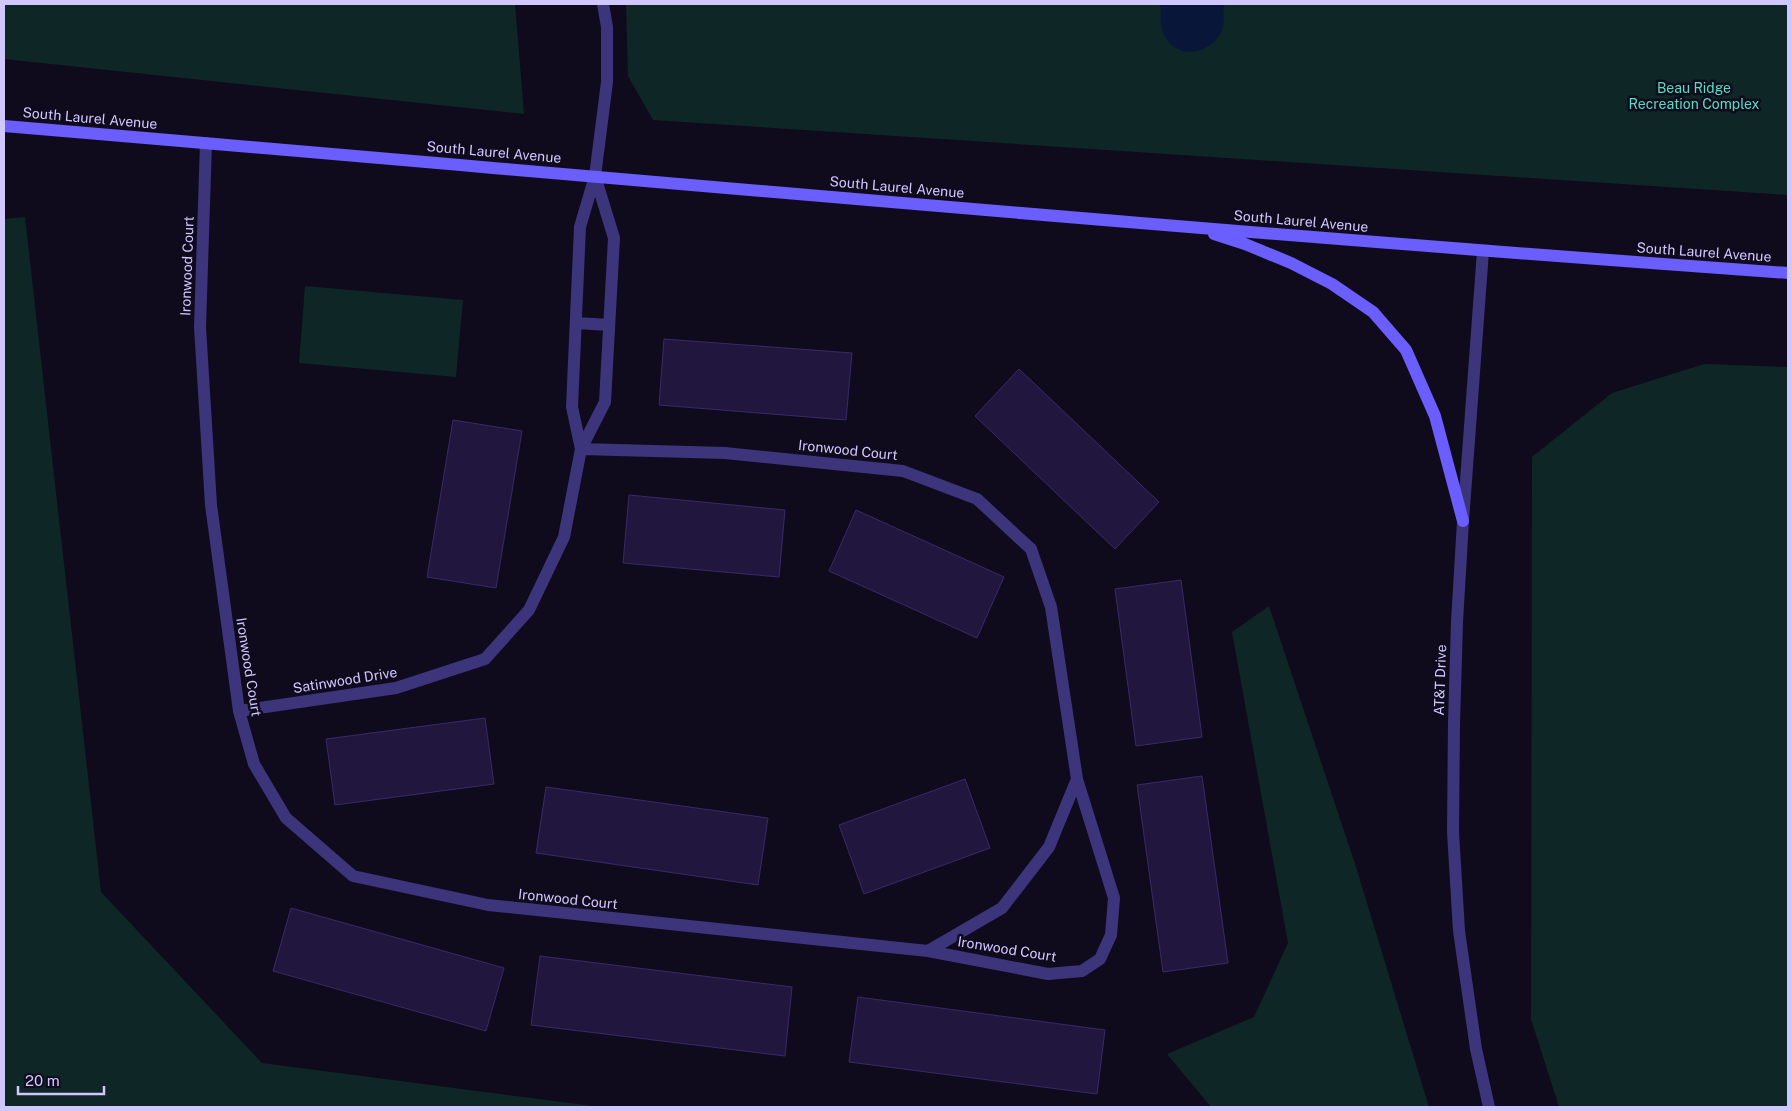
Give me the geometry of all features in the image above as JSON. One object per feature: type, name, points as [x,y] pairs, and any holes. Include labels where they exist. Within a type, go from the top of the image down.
[{"type":"main road","name":"South Laurel Avenue","points":[[4,126],[1483,252],[1788,273]]},
{"type":"main road","points":[[1190,227],[1245,244],[1291,263],[1332,284],[1373,312],[1406,350],[1435,416],[1463,521]]},
{"type":"street","points":[[595,176],[607,82],[607,27],[603,4]]},
{"type":"street","name":"Ironwood Court","points":[[206,143],[200,327],[211,505],[239,711],[254,764],[286,818],[353,876],[488,905],[928,951],[1048,974],[1082,971],[1100,959],[1111,934],[1114,898],[1077,779],[1052,607],[1031,550],[977,499],[903,471],[725,453],[581,449]]},
{"type":"street","name":"Satinwood Drive","points":[[581,449],[572,408],[580,227],[595,176]]},
{"type":"street","name":"Satinwood Drive","points":[[239,711],[396,688],[485,659],[529,610],[564,537],[581,449],[605,402],[614,238],[595,176]]},
{"type":"street","name":"AT&T Drive","points":[[1483,252],[1463,521],[1454,705],[1453,832],[1459,931],[1476,1049],[1489,1107]]},
{"type":"street","points":[[576,323],[609,325]]},
{"type":"street","name":"Ironwood Court","points":[[928,951],[1002,908],[1049,847],[1077,779]]},
{"type":"green space","points":[[5,4],[515,4],[524,114],[4,59]]},
{"type":"green space","name":"Beau Ridge Recreation Complex","points":[[626,4],[1788,4],[1788,195],[653,120],[628,76]]},
{"type":"green space","points":[[25,217],[101,892],[262,1063],[600,1107],[4,1107],[4,219]]},
{"type":"green space","points":[[305,286],[463,300],[456,377],[299,363]]},
{"type":"green space","points":[[1704,364],[1788,367],[1788,1107],[1559,1107],[1531,1019],[1532,457],[1612,393]]},
{"type":"green space","points":[[1269,606],[1356,867],[1429,1107],[1211,1107],[1167,1054],[1254,1017],[1288,943],[1232,632]]},
{"type":"water","points":[[1160,4],[1225,4],[1223,27],[1219,36],[1206,48],[1188,52],[1180,50],[1172,45],[1163,33]]},
{"type":"building","points":[[664,339],[852,353],[846,420],[659,405]]},
{"type":"building","points":[[1019,369],[1159,502],[1115,549],[975,416]]},
{"type":"building","points":[[453,420],[522,431],[496,588],[427,577]]},
{"type":"building","points":[[629,495],[785,510],[779,577],[623,563]]},
{"type":"building","points":[[856,510],[1004,577],[977,638],[829,571]]},
{"type":"building","points":[[1181,580],[1202,737],[1136,746],[1115,589]]},
{"type":"building","points":[[485,718],[494,784],[335,805],[326,739]]},
{"type":"building","points":[[1202,776],[1228,963],[1163,972],[1137,785]]},
{"type":"building","points":[[965,779],[990,848],[864,894],[839,825]]},
{"type":"building","points":[[546,787],[768,818],[758,885],[536,853]]},
{"type":"building","points":[[291,908],[504,968],[486,1031],[273,971]]},
{"type":"building","points":[[540,956],[792,987],[785,1056],[531,1025]]},
{"type":"building","points":[[858,997],[1105,1030],[1097,1094],[849,1062]]}]
